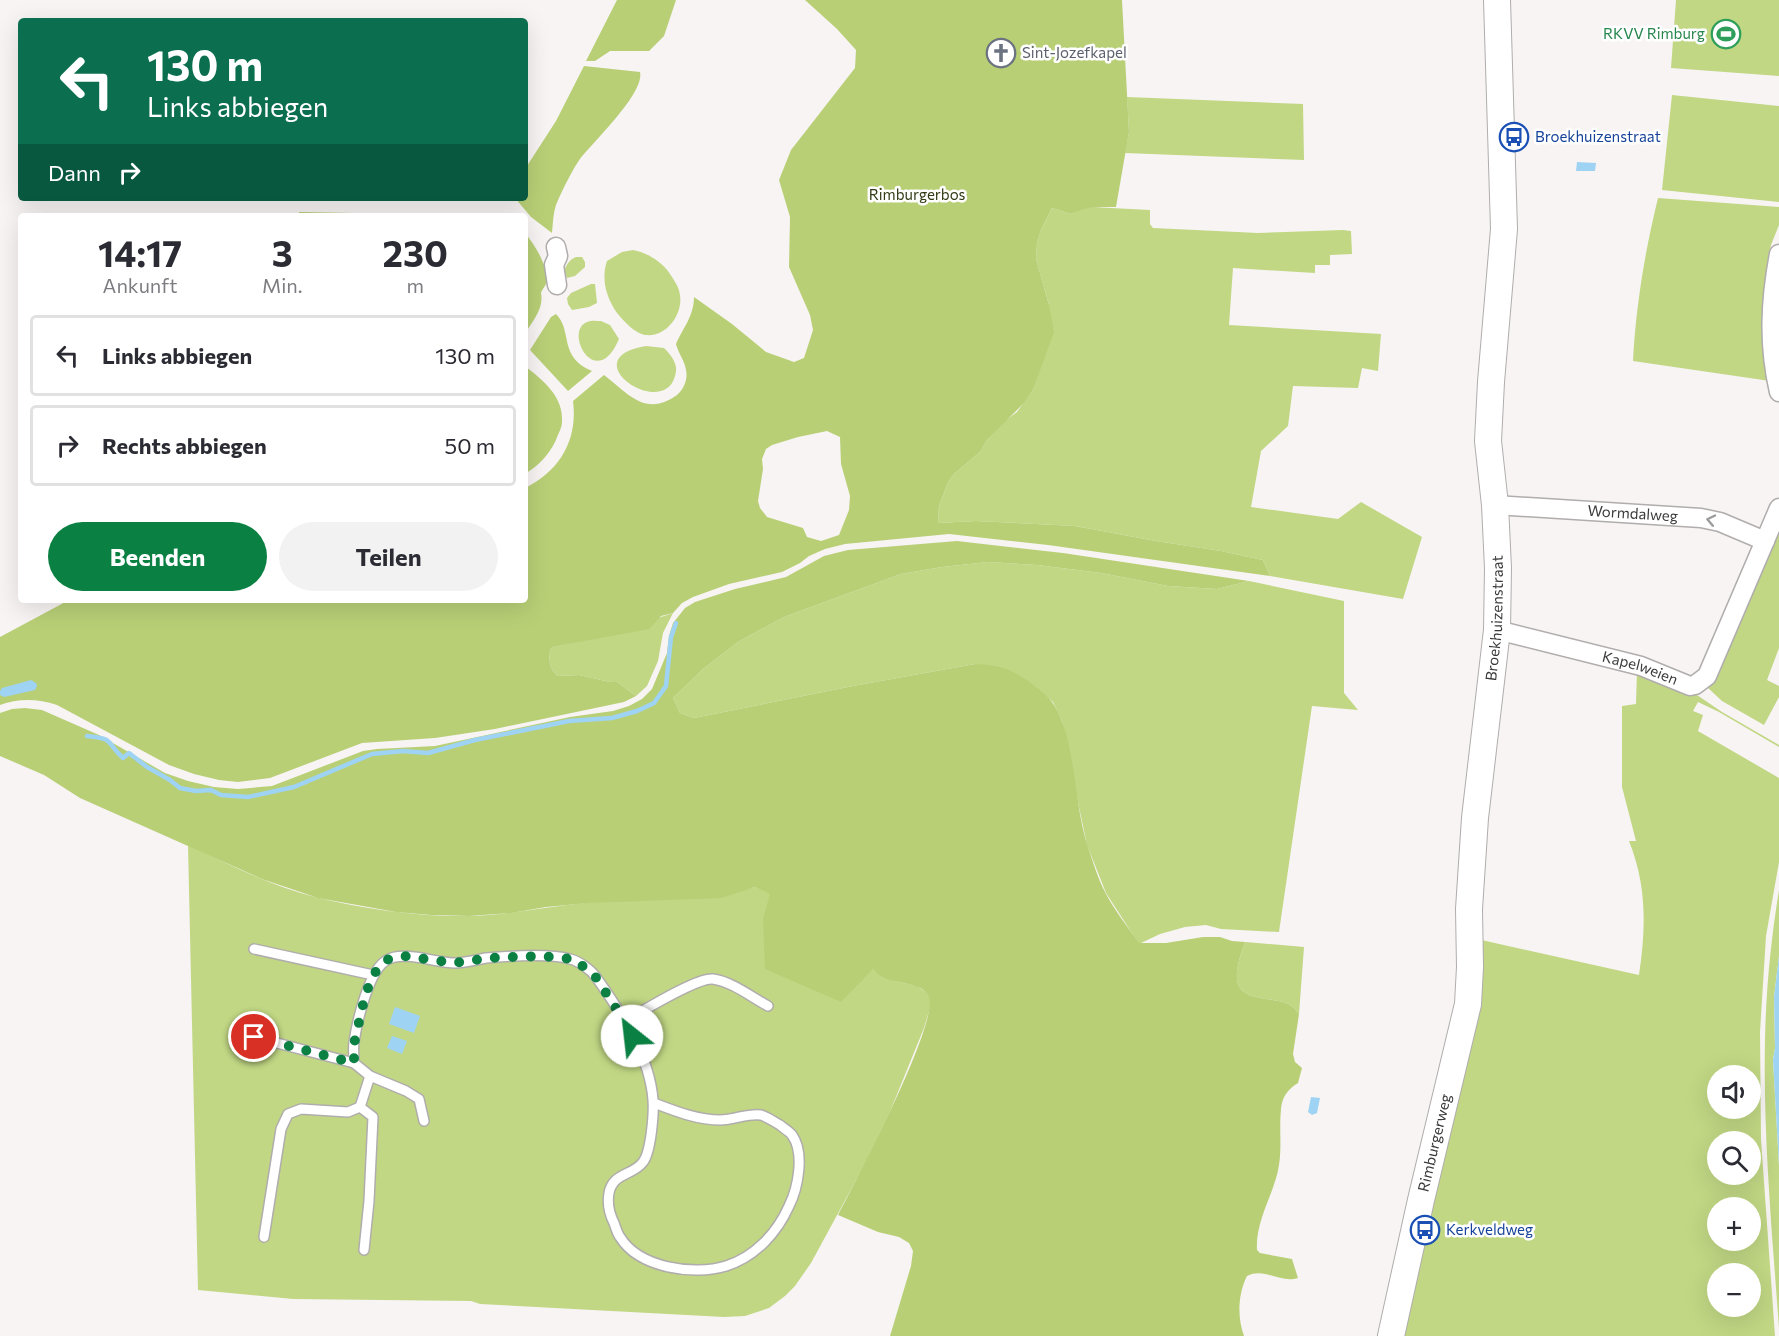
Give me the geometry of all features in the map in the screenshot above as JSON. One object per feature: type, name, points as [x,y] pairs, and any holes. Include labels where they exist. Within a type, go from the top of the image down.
[{"type":"street","name":"Broekhuizenstraat","points":[[1465,1021],[1470,967],[1469,909],[1475,818],[1497,630],[1498,568],[1495,505],[1488,441],[1504,229],[1497,0]]},
{"type":"street","points":[[556,247],[558,256],[554,264],[557,285]]},
{"type":"street","points":[[1779,254],[1772,293],[1770,331],[1779,392]]},
{"type":"street","name":"Wormdalweg","points":[[1495,505],[1701,518],[1720,522],[1765,541]]},
{"type":"street","name":"Kapelweien","points":[[1497,630],[1641,666],[1686,685],[1695,685],[1707,676],[1779,508]]},
{"type":"street","name":"Rimburgerweg","points":[[1391,1336],[1421,1200],[1465,1021]]},
{"type":"lane","points":[[254,949],[373,975]]},
{"type":"lane","points":[[354,1063],[354,1044],[365,996],[373,975],[386,960],[404,956],[454,963],[489,958],[541,956],[572,959],[593,973],[625,1022],[646,1063],[651,1083],[654,1103],[648,1150],[643,1162],[633,1170],[621,1175],[611,1185],[608,1196],[608,1211],[621,1239],[634,1251],[654,1263],[677,1269],[702,1272],[727,1266],[748,1256],[768,1240],[782,1223],[791,1202],[799,1177],[799,1150],[792,1135],[765,1116],[750,1114],[735,1119],[721,1120],[677,1112],[654,1103]]},
{"type":"lane","points":[[625,1022],[694,984],[711,979],[728,983],[768,1006]]},
{"type":"lane","points":[[254,1037],[354,1063],[370,1076],[419,1099],[424,1121]]},
{"type":"lane","points":[[264,1237],[280,1129],[288,1114],[301,1109],[348,1112],[360,1107],[370,1076]]},
{"type":"lane","points":[[360,1107],[373,1117],[364,1250]]},
{"type":"green space","points":[[617,0],[676,0],[664,36],[649,51],[610,51],[595,61],[586,61]]},
{"type":"green space","name":"Rimburgerbos","points":[[805,0],[1122,0],[1129,132],[1116,207],[1088,208],[1071,214],[1052,208],[1041,230],[1036,259],[1054,332],[1033,390],[1024,403],[987,440],[980,452],[948,482],[939,506],[938,523],[976,521],[1075,526],[1263,560],[1270,576],[1048,545],[949,534],[845,544],[809,556],[782,572],[729,584],[693,597],[682,603],[673,613],[661,616],[649,629],[553,647],[550,650],[550,664],[558,676],[579,675],[617,682],[636,696],[624,702],[495,729],[435,738],[362,743],[270,778],[238,782],[194,774],[169,765],[57,705],[28,700],[0,705],[0,637],[63,603],[528,603],[528,486],[548,473],[564,453],[573,429],[573,401],[604,375],[629,395],[646,404],[666,401],[677,395],[685,384],[686,373],[676,344],[690,316],[694,297],[766,352],[794,362],[804,358],[813,330],[810,315],[789,267],[790,217],[779,180],[791,150],[855,68],[856,50]],"holes":[[[827,431],[840,437],[841,464],[850,496],[849,510],[839,535],[821,541],[807,537],[803,528],[767,517],[760,508],[758,501],[763,469],[762,459],[766,449],[772,445]]]},
{"type":"green space","name":"RKVV Rimburg","points":[[1676,0],[1779,0],[1779,76],[1671,68]]},
{"type":"green space","points":[[584,66],[640,72],[635,92],[627,104],[574,169],[556,205],[552,233],[531,217],[518,201],[528,201],[528,164],[556,121]]},
{"type":"green space","points":[[1672,95],[1779,106],[1779,202],[1662,190]]},
{"type":"green space","points":[[1127,97],[1303,104],[1304,160],[1125,153],[1129,132]]},
{"type":"green space","points":[[1658,198],[1779,207],[1779,225],[1771,245],[1768,263],[1770,381],[1633,361],[1642,278]]},
{"type":"green space","points":[[1092,207],[1150,210],[1150,224],[1153,228],[1258,233],[1351,231],[1352,254],[1330,255],[1330,265],[1315,265],[1315,273],[1233,268],[1229,325],[1381,334],[1378,371],[1362,368],[1358,388],[1293,386],[1288,426],[1261,451],[1251,507],[1338,519],[1361,502],[1422,537],[1403,599],[1270,576],[1263,560],[1075,526],[976,521],[938,523],[939,506],[948,482],[980,452],[987,440],[1005,421],[1017,412],[1033,390],[1045,353],[1049,305],[1036,259],[1041,230],[1052,208],[1071,214],[1080,209]]},
{"type":"green space","points":[[299,212],[354,213],[299,213]]},
{"type":"green space","points":[[528,237],[540,257],[547,278],[541,293],[541,304],[528,329]]},
{"type":"green space","points":[[633,250],[648,255],[661,264],[676,283],[679,292],[680,303],[676,317],[666,328],[653,335],[642,334],[626,323],[613,307],[607,294],[604,274],[607,261],[622,252]]},
{"type":"green space","points":[[576,257],[582,257],[585,267],[575,276],[567,278],[564,271],[567,264]]},
{"type":"green space","points":[[595,284],[597,303],[572,310],[567,298],[571,293]]},
{"type":"green space","points":[[556,314],[564,328],[574,359],[592,371],[568,391],[530,350],[551,317]]},
{"type":"green space","points":[[601,321],[610,325],[619,339],[610,354],[601,360],[592,360],[585,354],[579,336],[581,328],[587,322]]},
{"type":"green space","points":[[646,346],[664,348],[674,361],[675,376],[667,388],[655,392],[641,389],[628,382],[619,373],[617,362],[625,353]]},
{"type":"green space","points":[[528,369],[551,390],[562,413],[561,429],[550,451],[539,464],[528,472]]},
{"type":"green space","points":[[1779,524],[1779,648],[1767,680],[1779,686],[1779,697],[1764,725],[1722,701],[1707,687]]},
{"type":"green space","points":[[957,541],[1063,553],[1249,581],[1217,589],[1168,586],[1101,573],[988,562],[901,574],[784,617],[738,642],[703,669],[673,698],[680,713],[694,718],[975,664],[1008,670],[1027,680],[1049,698],[1067,737],[1083,830],[1096,870],[1117,913],[1139,943],[1166,943],[1203,937],[1220,937],[1245,942],[1237,970],[1239,987],[1252,996],[1286,1003],[1299,1014],[1293,1054],[1295,1062],[1302,1068],[1298,1083],[1286,1094],[1283,1101],[1279,1165],[1257,1239],[1257,1250],[1260,1253],[1292,1259],[1298,1278],[1285,1279],[1260,1273],[1247,1276],[1240,1306],[1240,1321],[1244,1336],[890,1336],[911,1266],[913,1251],[909,1243],[899,1237],[878,1232],[838,1215],[877,1139],[909,1069],[929,1013],[929,997],[921,989],[884,978],[873,969],[841,1002],[765,969],[763,919],[770,894],[755,887],[721,898],[588,903],[469,916],[396,912],[318,898],[262,879],[80,798],[44,775],[0,756],[0,713],[25,708],[42,710],[99,735],[165,773],[214,787],[238,789],[272,786],[363,751],[435,746],[570,717],[613,711],[642,699],[652,689],[667,653],[673,623],[685,608],[695,602],[735,589],[786,577],[824,556],[848,550]]},
{"type":"green space","points":[[988,562],[1101,573],[1168,586],[1217,589],[1249,581],[1344,601],[1344,693],[1358,710],[1312,706],[1279,932],[1221,929],[1206,925],[1185,927],[1160,934],[1139,944],[1106,893],[1087,845],[1062,721],[1053,702],[1036,687],[975,664],[694,718],[680,713],[673,698],[703,669],[738,642],[784,617],[901,574]]},
{"type":"green space","points":[[673,613],[663,633],[658,661],[647,686],[636,696],[617,682],[579,675],[558,676],[551,667],[550,650],[553,647],[597,638]]},
{"type":"green space","points":[[1637,671],[1691,691],[1779,745],[1779,747],[1698,702],[1693,711],[1703,715],[1698,731],[1779,778],[1779,862],[1766,936],[1760,1065],[1707,1065],[1707,1119],[1761,1119],[1761,1131],[1707,1131],[1707,1185],[1761,1185],[1761,1140],[1775,1336],[1399,1336],[1477,939],[1639,975],[1644,924],[1642,891],[1629,841],[1636,841],[1622,787],[1622,706],[1636,704]]},
{"type":"green space","points":[[188,845],[285,888],[337,902],[412,914],[467,916],[497,914],[755,887],[787,899],[884,978],[916,986],[926,992],[930,997],[930,1008],[889,1114],[867,1160],[811,1263],[795,1286],[769,1308],[745,1316],[724,1317],[480,1304],[471,1301],[293,1299],[198,1290]]},
{"type":"green space","points":[[1779,890],[1779,956],[1774,997],[1775,1048],[1773,1060],[1779,1166],[1779,1328],[1765,1112],[1765,1076],[1768,983]]},
{"type":"green space","points":[[1245,942],[1304,947],[1299,1014],[1286,1003],[1252,996],[1239,987],[1237,970]]},
{"type":"water","points":[[1577,162],[1596,163],[1595,171],[1576,171]]},
{"type":"water","points":[[31,680],[36,683],[35,690],[4,697],[0,695],[2,688]]},
{"type":"water","points":[[1779,956],[1779,1165],[1773,1060],[1775,1048],[1774,997]]},
{"type":"water","points":[[395,1007],[420,1016],[414,1033],[389,1024]]},
{"type":"water","points":[[392,1036],[407,1041],[402,1054],[387,1048]]},
{"type":"water","points":[[1311,1097],[1320,1098],[1317,1113],[1312,1115],[1308,1112]]},
{"type":"waterway","points":[[87,736],[106,740],[123,758],[129,753],[180,788],[196,791],[211,790],[221,795],[248,797],[294,787],[372,754],[403,751],[428,753],[475,740],[569,721],[612,718],[637,711],[654,703],[666,686],[671,637],[676,623]]},
{"type":"place","name":"RKVV Rimburg","points":[[1726,34]]},
{"type":"place","name":"Sint-Jozefkapel","points":[[1001,53]]},
{"type":"place","name":"Broekhuizenstraat","points":[[1514,137]]},
{"type":"place","name":"Kerkveldweg","points":[[1425,1230]]},
{"type":"route","points":[[254,1037],[354,1063],[354,1044],[365,996],[373,975],[386,960],[404,956],[454,963],[489,958],[541,956],[572,959],[593,973],[632,1036]]}]
